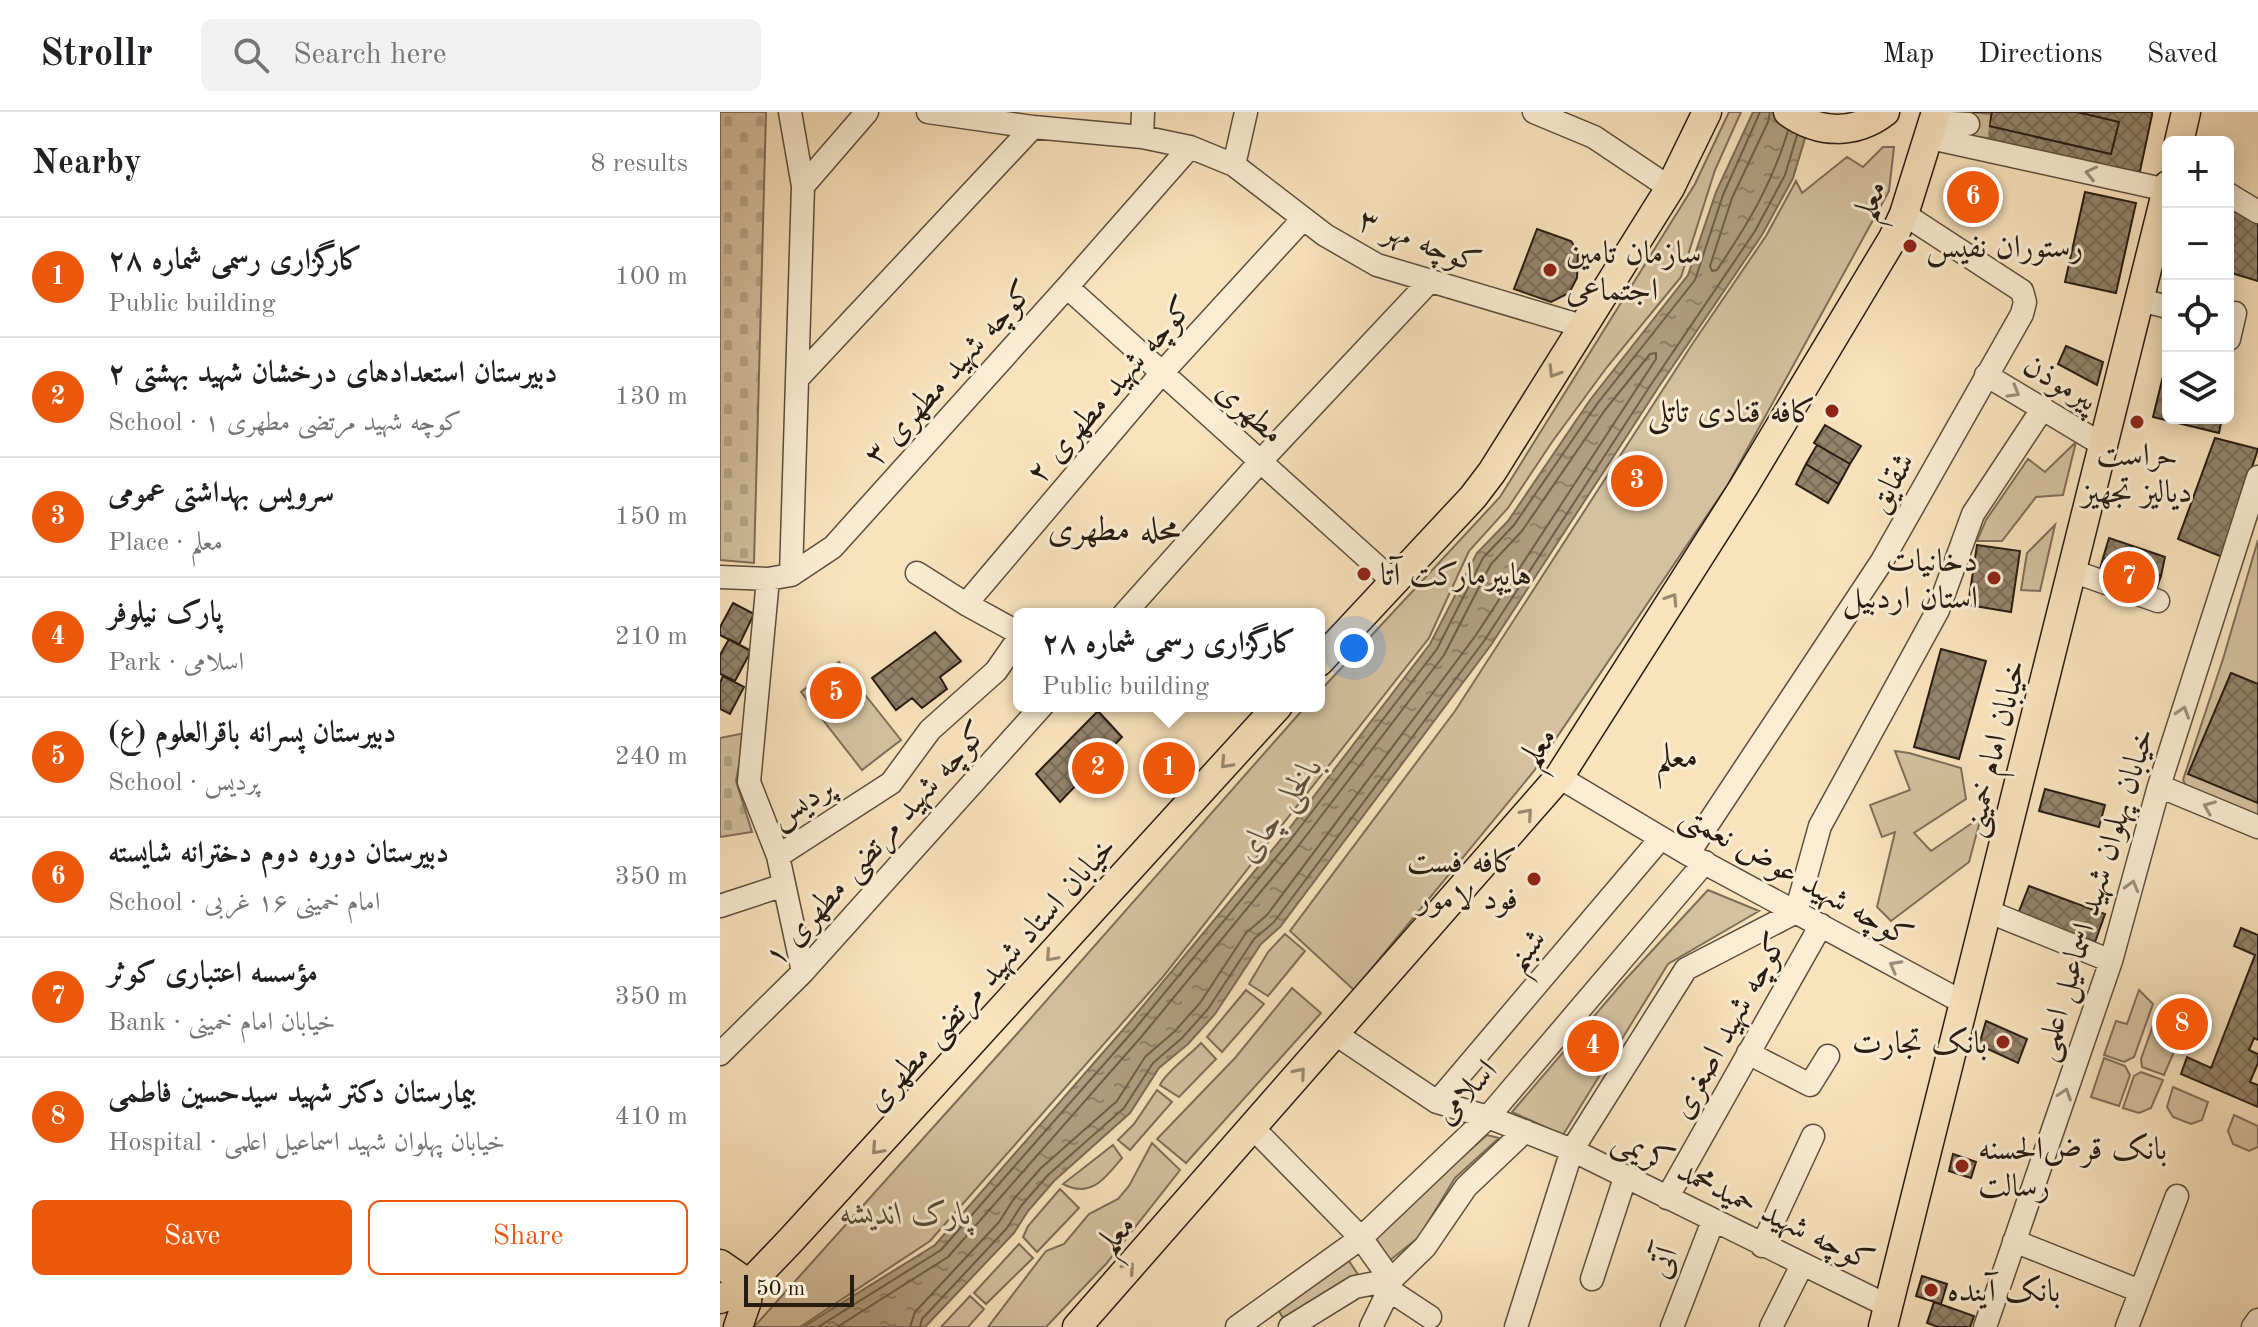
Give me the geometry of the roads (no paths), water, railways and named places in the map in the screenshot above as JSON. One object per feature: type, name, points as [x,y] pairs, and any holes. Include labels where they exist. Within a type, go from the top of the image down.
[{"type":"main road","points":[[1788,112],[1812,125],[1836,130],[1860,126],[1885,112]]},
{"type":"main road","points":[[2180,136],[2186,112]]},
{"type":"main road","points":[[1325,655],[1480,489],[1670,188],[1703,117]]},
{"type":"main road","name":"معلم","points":[[1077,1327],[1559,777],[1743,488],[1893,238],[1904,214],[1931,121]]},
{"type":"main road","name":"خیابان امام خمینی","points":[[1886,1316],[2162,208]]},
{"type":"main road","name":"خیابان استاد شهید مرتضی مطهری","points":[[749,1284],[865,1162],[1273,712]]},
{"type":"main road","points":[[720,1264],[749,1284]]},
{"type":"main road","points":[[720,1299],[749,1284]]},
{"type":"main road","points":[[738,1327],[749,1284]]},
{"type":"street","points":[[790,112],[803,186],[791,575]]},
{"type":"street","points":[[803,186],[867,112]]},
{"type":"street","name":"کوچه مهر ۳","points":[[928,112],[1000,116],[1033,127],[1142,137],[1190,147],[1234,165],[1303,219],[1353,253],[1377,265],[1582,326]]},
{"type":"street","points":[[1142,137],[1143,112]]},
{"type":"street","points":[[1234,165],[1246,112]]},
{"type":"street","points":[[1534,112],[1594,137],[1670,188]]},
{"type":"street","points":[[1591,112],[1594,137]]},
{"type":"street","points":[[1931,121],[1968,124]]},
{"type":"street","points":[[1931,121],[2162,187]]},
{"type":"street","points":[[799,377],[1033,127]]},
{"type":"street","name":"کوچه شهید مطهری ۳","points":[[720,577],[768,579],[791,575],[833,547],[1190,147]]},
{"type":"street","points":[[2234,198],[2258,212]]},
{"type":"street","name":"شقایق","points":[[1697,858],[1882,561],[2022,314],[2025,302],[2022,291],[1904,214]]},
{"type":"street","name":"کوچه شهید مطهری ۲","points":[[966,604],[1161,374],[1303,219]]},
{"type":"street","points":[[1129,608],[1259,463],[1429,282]]},
{"type":"street","name":"مطهری","points":[[1067,287],[1393,581]]},
{"type":"street","points":[[2140,300],[2162,306]]},
{"type":"street","name":"پیرموذن","points":[[1986,375],[2103,445]]},
{"type":"street","points":[[1572,1150],[1686,969],[1796,912],[1820,826],[1938,610],[1973,514],[2043,408]]},
{"type":"street","name":"خیابان پهلوان شهید اسماعیل اعلمی","points":[[1985,1327],[2111,961],[2159,786],[2258,477]]},
{"type":"street","points":[[2072,571],[2158,601]]},
{"type":"street","name":"پردیس","points":[[917,573],[1013,632]]},
{"type":"street","name":"پردیس","points":[[768,579],[749,782],[778,856],[891,783],[930,730],[996,671],[1013,645]]},
{"type":"street","name":"کوچه شهید مرتضی مطهری ۱","points":[[720,1054],[803,972],[1037,712]]},
{"type":"street","name":"کوچه شهید عوض نعمتی","points":[[1559,777],[1661,838],[1964,1003]]},
{"type":"street","points":[[2159,786],[2258,827]]},
{"type":"street","name":"شبنم","points":[[1437,1102],[1661,838]]},
{"type":"street","points":[[778,856],[803,972]]},
{"type":"street","name":"اسلامی","points":[[1237,1327],[1361,1238],[1488,1117],[1697,858]]},
{"type":"street","points":[[720,906],[784,885]]},
{"type":"street","points":[[1987,911],[2111,961]]},
{"type":"street","name":"کوچه شهید اصغری","points":[[1667,1198],[1821,925]]},
{"type":"street","name":"کوچه شهید حمیدمحمد کریمی","points":[[1334,1033],[1437,1102],[1488,1117],[1572,1150],[1802,1265],[1886,1316]]},
{"type":"street","points":[[1748,1053],[1810,1085],[1828,1056]]},
{"type":"street","points":[[1253,1128],[1361,1238],[1390,1285],[1430,1317]]},
{"type":"street","points":[[1371,1327],[1390,1285],[1425,1247],[1466,1187],[1525,1131]]},
{"type":"street","points":[[1762,1246],[1813,1136]]},
{"type":"street","name":"کوچه شهید حمیدمحمد کریمی","points":[[1516,1327],[1572,1150]]},
{"type":"street","points":[[1592,1279],[1625,1178]]},
{"type":"street","points":[[2127,1327],[2177,1196]]},
{"type":"street","name":"آتی","points":[[1672,1327],[1713,1221]]},
{"type":"street","points":[[2014,1241],[2140,1291]]},
{"type":"street","points":[[1771,1327],[1802,1265]]},
{"type":"street","points":[[1290,1327],[1355,1287],[1390,1285]]},
{"type":"street","points":[[1259,1310],[1274,1327]]},
{"type":"street","points":[[2253,1327],[2258,1320]]},
{"type":"water","points":[[1753,112],[1813,112],[1793,178],[1762,235],[1491,645],[1280,927],[1261,944],[1215,1014],[1188,1044],[1159,1068],[1130,1113],[1054,1181],[1014,1233],[925,1327],[803,1327],[935,1245],[1128,1024],[1282,838],[1430,644],[1477,553],[1508,521],[1590,400],[1688,275],[1716,192]]},
{"type":"tunnel","points":[[1968,124],[1989,126]]},
{"type":"place","name":"دبیرستان دوره دوم دخترانه شایسته","points":[[1973,197]]},
{"type":"place","name":"رستوران نفیس","points":[[1910,246]]},
{"type":"place","name":"سازمان تامین اجتماعی","points":[[1550,270]]},
{"type":"place","name":"کافه قنادی تاتلی","points":[[1832,411]]},
{"type":"place","name":"حراست دیالیز تجهیز","points":[[2137,422]]},
{"type":"place","name":"سرویس بهداشتی عمومی","points":[[1637,481]]},
{"type":"place","name":"هایپرمارکت آتا","points":[[1364,574]]},
{"type":"place","name":"مؤسسه اعتباری کوثر","points":[[2129,577]]},
{"type":"place","name":"دخانیات استان اردبیل","points":[[1994,578]]},
{"type":"place","name":"دبیرستان پسرانه باقرالعلوم (ع)","points":[[836,693]]},
{"type":"place","name":"دبیرستان استعدادهای درخشان شهید بهشتی ۲","points":[[1098,768]]},
{"type":"place","name":"کارگزاری رسمی شماره ۲۸","points":[[1169,768]]},
{"type":"place","name":"کافه فست فود لامور","points":[[1534,879]]},
{"type":"place","name":"بیمارستان دکتر شهید سیدحسین فاطمی","points":[[2182,1024]]},
{"type":"place","name":"بانک تجارت","points":[[2003,1042]]},
{"type":"place","name":"پارک نیلوفر","points":[[1593,1046]]},
{"type":"place","name":"بانک قرض‌الحسنه رسالت","points":[[1962,1166]]},
{"type":"place","name":"بانک آینده","points":[[1931,1290]]},
{"type":"district","name":"محله مطهری","points":[[1114,528]]},
{"type":"district","name":"معلم","points":[[1677,755]]},
{"type":"water label","name":"بالخلی چای","points":[[1278,808]]},
{"type":"park label","name":"پارک اندیشه","points":[[906,1213]]}]
